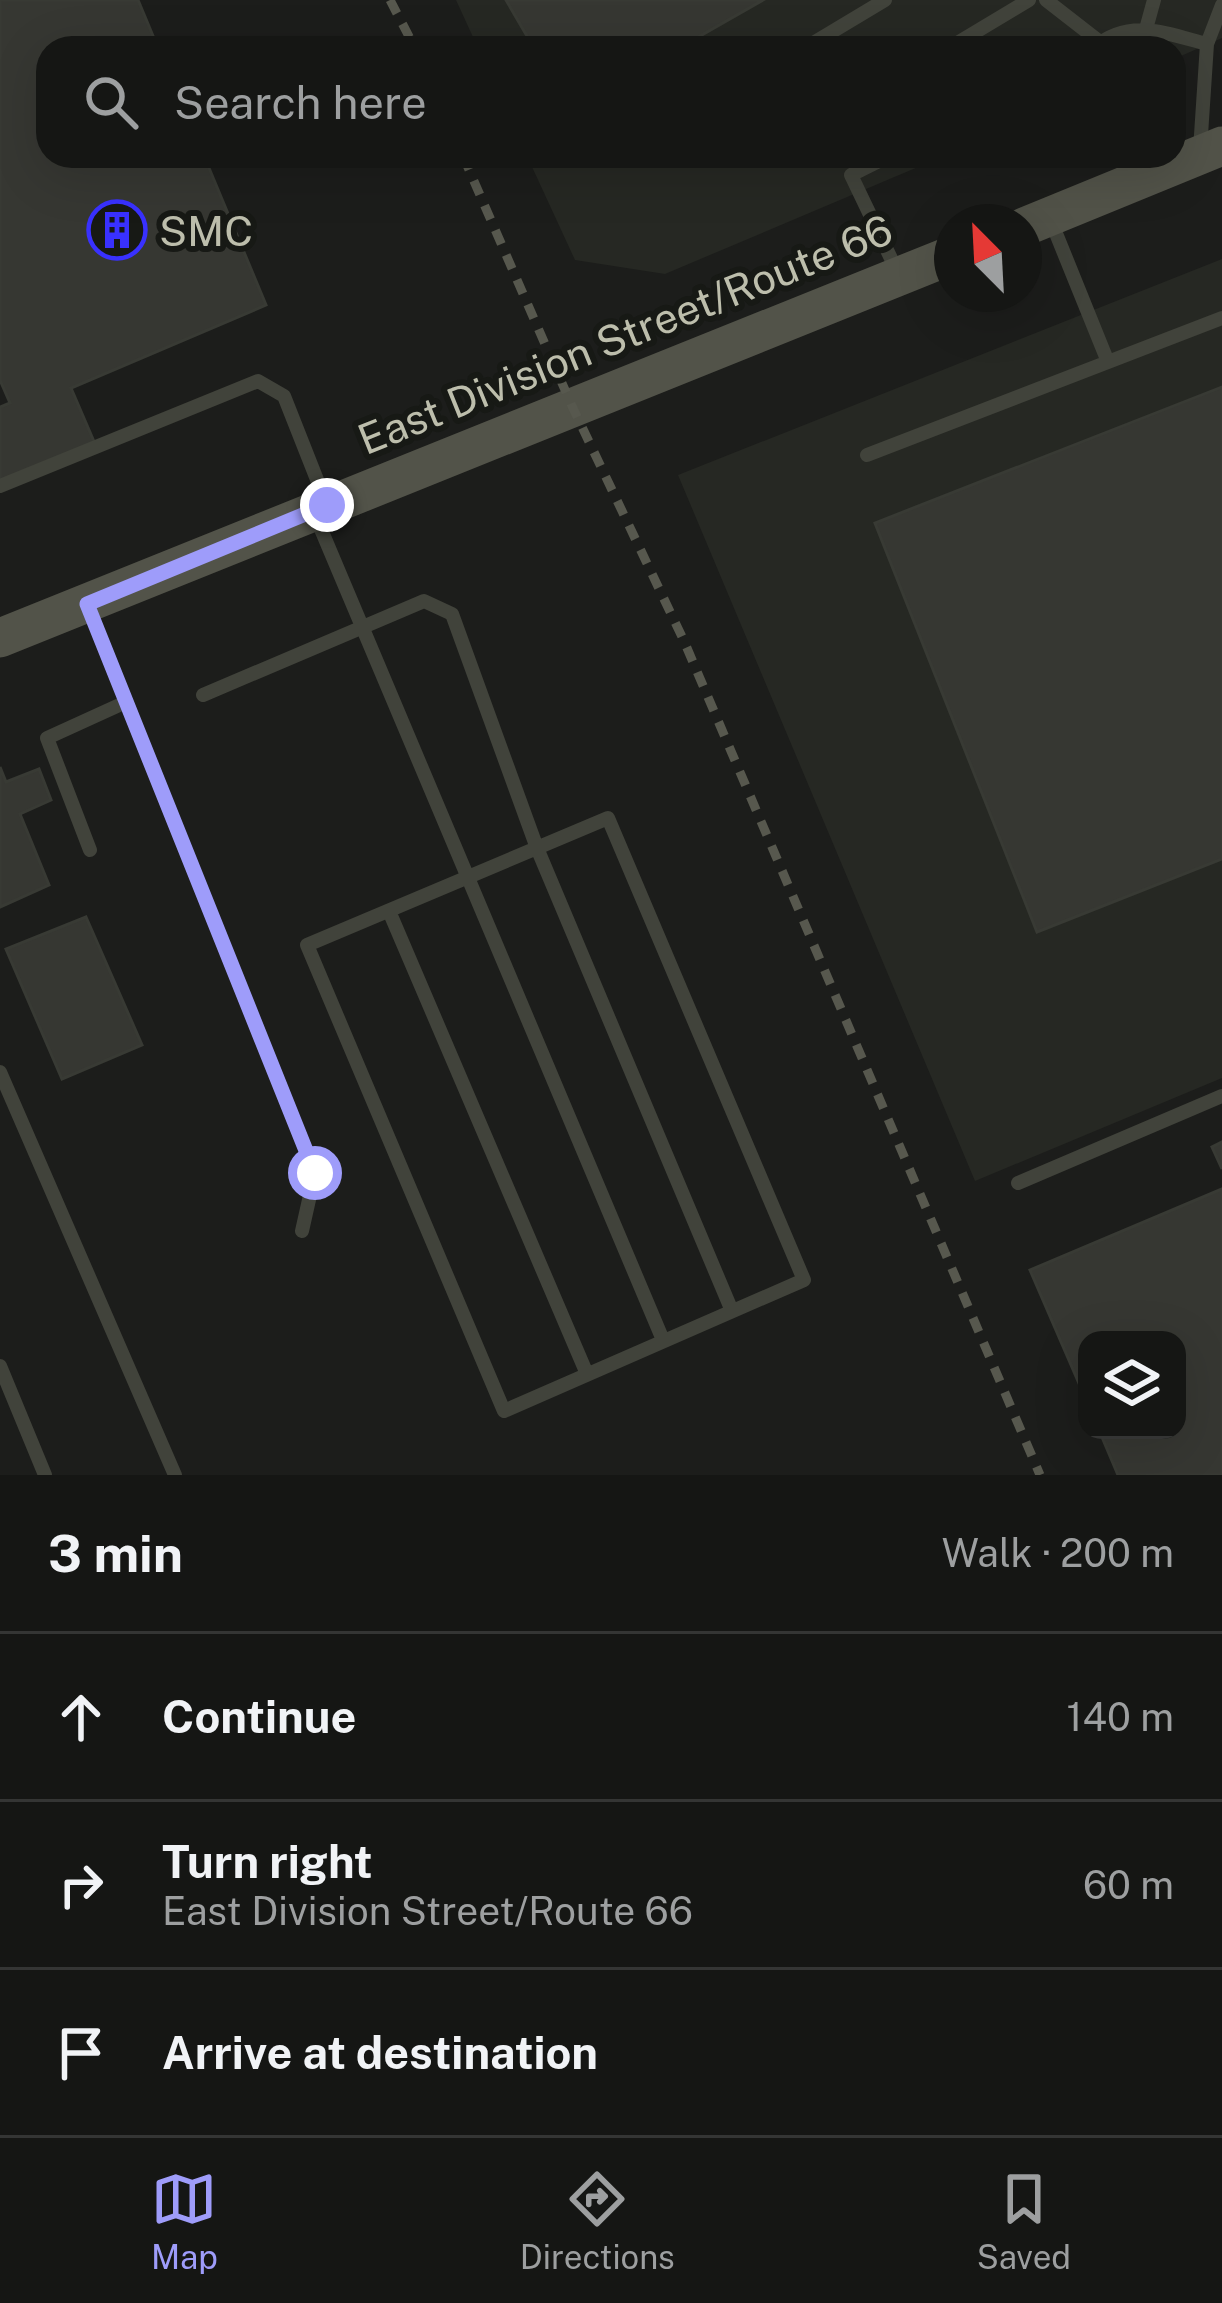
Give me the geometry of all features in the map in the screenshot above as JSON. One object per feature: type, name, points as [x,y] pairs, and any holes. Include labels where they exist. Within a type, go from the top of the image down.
[{"type":"main road","points":[[1042,220],[1167,168]]},
{"type":"main road","name":"East Division Street/Route 66","points":[[0,638],[934,262]]},
{"type":"lane","points":[[826,36],[885,0]]},
{"type":"lane","points":[[969,36],[1029,0]]},
{"type":"lane","points":[[1046,0],[1087,36]]},
{"type":"lane","points":[[1146,29],[1154,0]]},
{"type":"lane","points":[[1211,150],[1208,44],[1222,4]]},
{"type":"lane","points":[[1119,36],[1138,28],[1175,36]]},
{"type":"lane","points":[[1186,39],[1208,44]]},
{"type":"lane","points":[[857,168],[850,175],[899,276]]},
{"type":"lane","points":[[1042,234],[1108,362]]},
{"type":"lane","points":[[867,455],[1222,318]]},
{"type":"lane","points":[[0,486],[258,381],[284,396],[362,627],[664,1340]]},
{"type":"lane","points":[[203,695],[424,602],[452,614],[537,848],[732,1311]]},
{"type":"lane","points":[[87,604],[315,1173],[302,1231]]},
{"type":"lane","points":[[90,850],[47,737],[126,702]]},
{"type":"lane","points":[[608,818],[804,1280],[504,1412],[307,945],[537,848],[608,818]]},
{"type":"lane","points":[[389,911],[586,1374]]},
{"type":"lane","points":[[0,1072],[175,1475]]},
{"type":"lane","points":[[1018,1183],[1222,1096]]},
{"type":"lane","points":[[0,1366],[45,1475]]},
{"type":"shaded area","points":[[456,0],[1222,0],[1222,38],[1186,54],[1186,36],[472,36]]},
{"type":"shaded area","points":[[533,168],[916,168],[665,274],[575,260]]},
{"type":"shaded area","points":[[1222,259],[1222,1078],[975,1181],[678,475]]},
{"type":"building","name":"SMC","points":[[0,0],[138,0],[153,36],[36,36],[36,168],[209,168],[266,305],[71,388],[95,444],[0,483],[0,407],[10,403],[0,380]]},
{"type":"building","points":[[506,0],[763,0],[700,36],[527,36]]},
{"type":"building","points":[[1222,387],[1222,859],[1037,932],[875,523]]},
{"type":"building","points":[[0,767],[6,782],[39,769],[51,800],[20,814],[49,885],[0,907]]},
{"type":"building","points":[[86,917],[142,1045],[62,1079],[6,949]]},
{"type":"building","points":[[1222,1142],[1222,1169],[1212,1147]]},
{"type":"building","points":[[1222,1189],[1222,1475],[1118,1475],[1103,1439],[1186,1439],[1186,1331],[1078,1331],[1078,1381],[1030,1270]]},
{"type":"railway","points":[[390,0],[409,36]]},
{"type":"railway","points":[[468,168],[572,406],[684,641],[1040,1475]]},
{"type":"place","name":"SMC","points":[[117,230]]},
{"type":"route","points":[[315,1173],[87,604],[327,505]]}]
